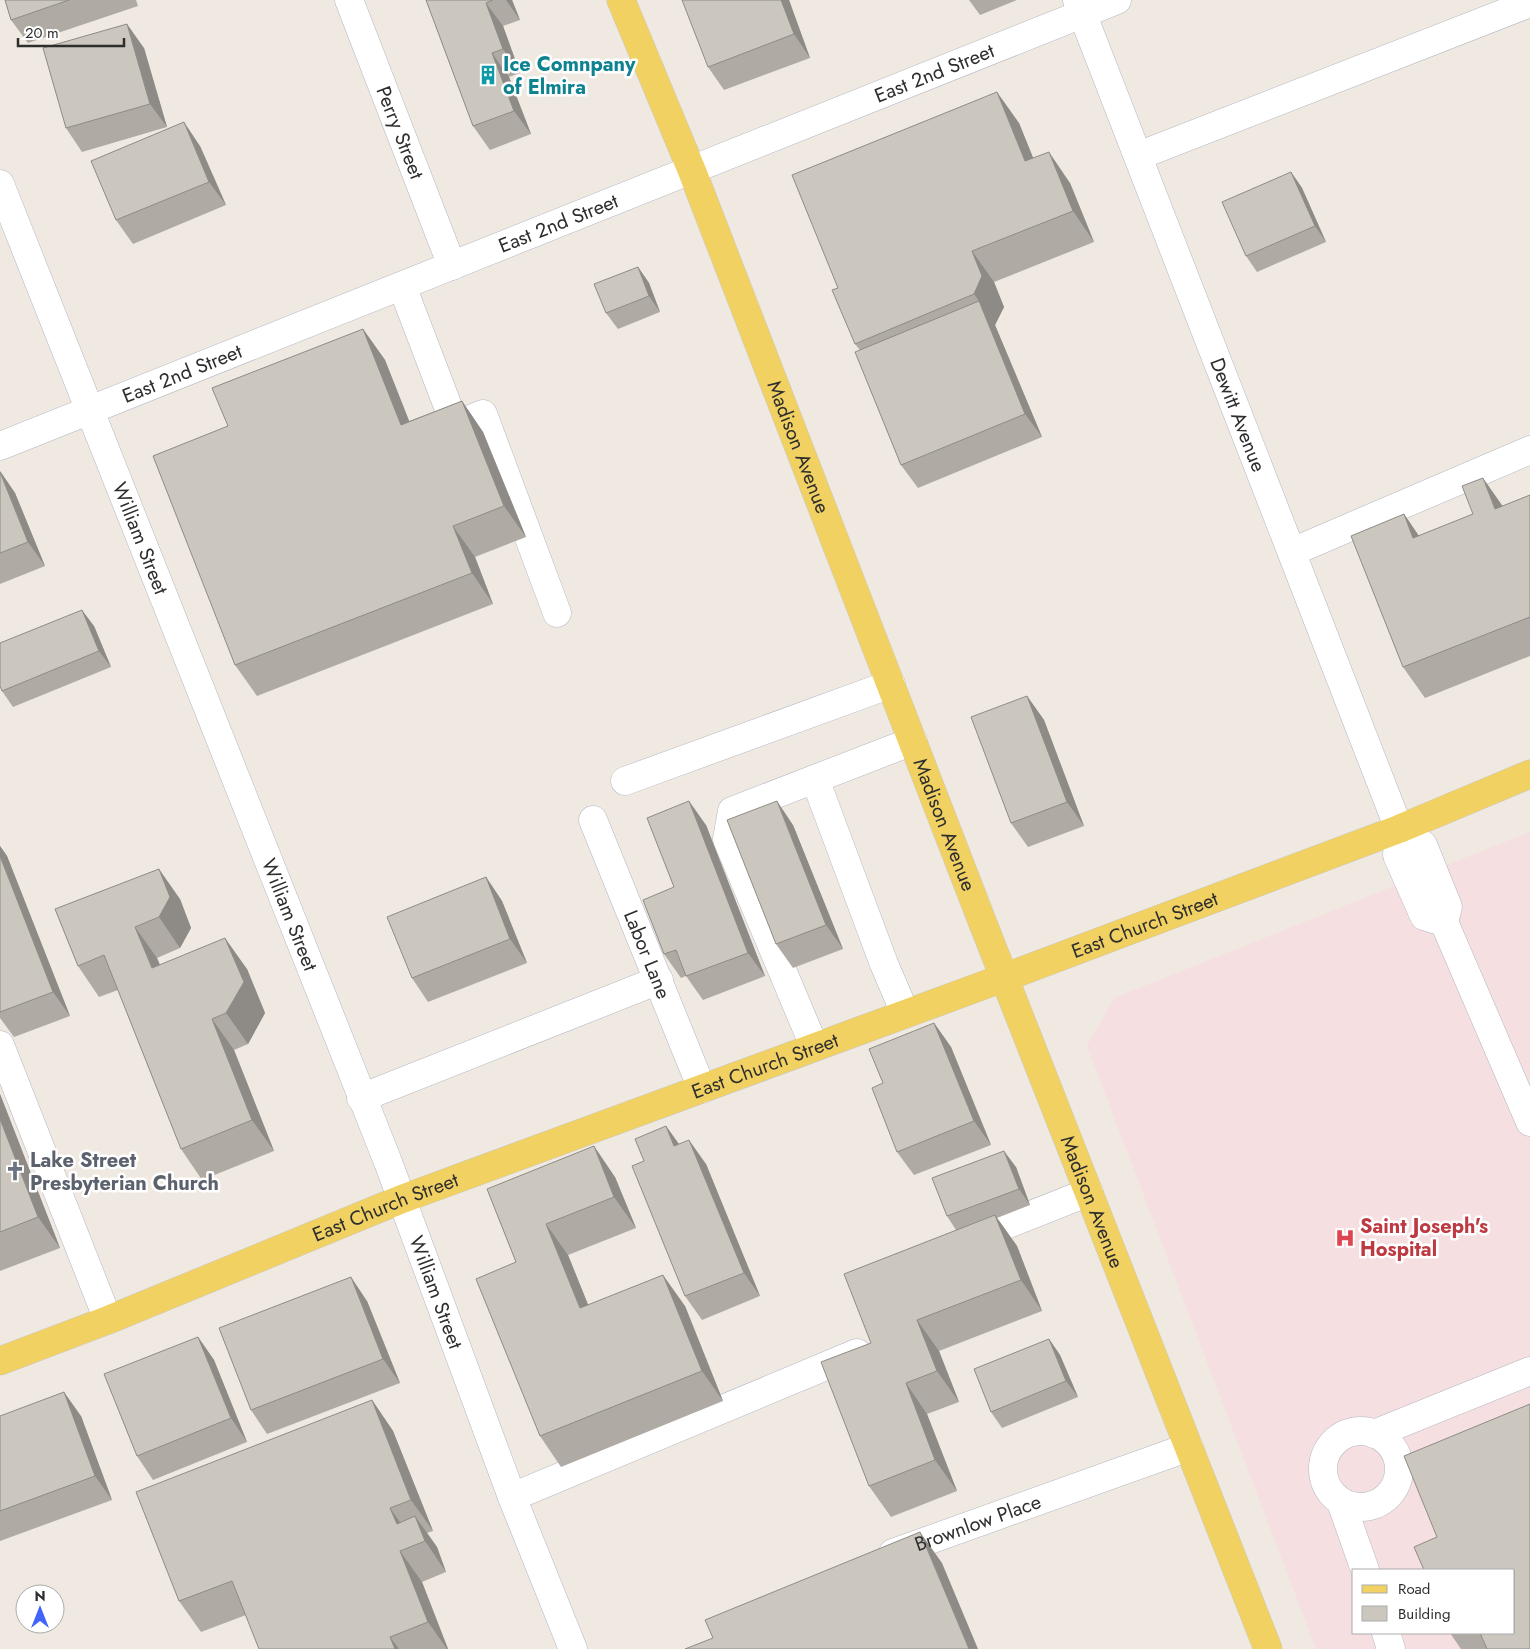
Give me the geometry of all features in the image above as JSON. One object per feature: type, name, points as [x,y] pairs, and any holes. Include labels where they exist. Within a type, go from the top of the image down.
[{"type":"main road","name":"Madison Avenue","points":[[621,0],[692,171],[1268,1649]]},
{"type":"main road","name":"East Church Street","points":[[0,1361],[108,1320],[402,1199],[1006,977],[1399,829],[1530,774]]},
{"type":"street","name":"Perry Street","points":[[349,0],[452,266]]},
{"type":"street","name":"East 2nd Street","points":[[0,446],[692,171],[1080,7],[1117,0]]},
{"type":"street","points":[[1138,156],[1530,3]]},
{"type":"street","name":"Dewitt Avenue","points":[[1080,7],[1399,829]]},
{"type":"street","name":"William Street","points":[[0,184],[402,1199],[423,1262],[512,1497],[573,1649]]},
{"type":"street","points":[[402,286],[454,425],[483,414],[557,613]]},
{"type":"street","points":[[1292,552],[1530,450]]},
{"type":"street","points":[[625,781],[891,684]]},
{"type":"street","points":[[814,1046],[727,839],[732,811],[913,741]]},
{"type":"street","points":[[815,778],[904,1013]]},
{"type":"street","name":"Labor Lane","points":[[593,820],[702,1088]]},
{"type":"street","points":[[1399,829],[1423,845],[1448,906],[1444,922],[1530,1122]]},
{"type":"street","points":[[361,1098],[659,980]]},
{"type":"street","points":[[0,1045],[108,1320]]},
{"type":"street","points":[[941,1251],[1090,1192]]},
{"type":"street","points":[[512,1497],[874,1346],[868,1329]]},
{"type":"street","points":[[1374,1434],[1530,1371]]},
{"type":"street","points":[[1362,1431],[1374,1434],[1385,1440],[1393,1449],[1398,1461],[1399,1474],[1388,1496],[1378,1503],[1366,1506],[1353,1506],[1341,1502],[1325,1484],[1323,1471],[1326,1453],[1338,1438],[1349,1433],[1362,1431]]},
{"type":"street","name":"Brownlow Place","points":[[868,1562],[1189,1447]]},
{"type":"street","points":[[1341,1502],[1365,1569]]},
{"type":"street","points":[[1386,1634],[1391,1649]]},
{"type":"shaded area","name":"Saint Joseph's Hospital","points":[[1530,832],[1530,1649],[1316,1649],[1087,1046],[1114,998]]},
{"type":"building","points":[[5,0],[69,0],[11,20]]},
{"type":"building","name":"Ice Comnpany of Elmira","points":[[426,0],[493,0],[486,3],[503,49],[492,53],[514,111],[473,126]]},
{"type":"building","points":[[682,0],[781,0],[794,34],[708,67]]},
{"type":"building","points":[[127,24],[150,104],[66,128],[43,48]]},
{"type":"building","points":[[997,92],[1025,161],[1049,152],[1073,211],[972,251],[982,276],[974,294],[855,344],[832,290],[838,288],[792,175]]},
{"type":"building","points":[[184,122],[209,182],[116,220],[91,161]]},
{"type":"building","points":[[1291,172],[1315,226],[1246,256],[1222,202]]},
{"type":"building","points":[[638,267],[649,296],[606,313],[594,284]]},
{"type":"building","points":[[979,301],[1025,414],[901,465],[855,352]]},
{"type":"building","points":[[363,329],[401,425],[462,401],[504,506],[453,526],[472,573],[235,665],[153,456],[228,426],[212,388]]},
{"type":"building","points":[[0,472],[28,542],[0,553]]},
{"type":"building","points":[[1483,478],[1495,509],[1530,495],[1530,617],[1403,667],[1351,536],[1404,514],[1413,538],[1473,514],[1462,486]]},
{"type":"building","points":[[82,610],[99,651],[2,691],[0,686],[0,643]]},
{"type":"building","points":[[1027,696],[1067,802],[1011,823],[971,717]]},
{"type":"building","points":[[689,801],[748,953],[686,976],[676,950],[664,954],[643,900],[674,887],[647,818]]},
{"type":"building","points":[[777,801],[826,925],[776,944],[727,820]]},
{"type":"building","points":[[0,856],[53,992],[0,1012]]},
{"type":"building","points":[[159,869],[170,897],[159,917],[135,927],[152,968],[225,938],[244,982],[226,1013],[212,1019],[252,1120],[181,1149],[104,955],[78,966],[55,909]]},
{"type":"building","points":[[486,877],[510,939],[412,978],[387,917]]},
{"type":"building","points":[[934,1023],[974,1121],[897,1152],[872,1088],[883,1083],[869,1049]]},
{"type":"building","points":[[0,1119],[38,1217],[0,1232]]},
{"type":"building","points":[[666,1126],[674,1146],[689,1140],[744,1273],[685,1296],[632,1166],[644,1161],[635,1139]]},
{"type":"building","points":[[594,1146],[614,1197],[546,1224],[580,1308],[663,1275],[702,1371],[540,1436],[476,1279],[516,1262],[487,1189]]},
{"type":"building","points":[[1004,1151],[1019,1189],[947,1216],[932,1178]]},
{"type":"building","points":[[995,1215],[1021,1280],[917,1320],[937,1371],[906,1383],[935,1460],[869,1486],[821,1362],[871,1343],[844,1274]]},
{"type":"building","points":[[351,1277],[383,1359],[251,1410],[219,1328]]},
{"type":"building","points":[[198,1337],[231,1418],[137,1456],[104,1374]]},
{"type":"building","points":[[1049,1339],[1066,1381],[991,1412],[974,1369]]},
{"type":"building","points":[[64,1392],[95,1476],[0,1511],[0,1416]]},
{"type":"building","points":[[372,1400],[411,1500],[390,1508],[397,1524],[415,1516],[425,1541],[400,1551],[428,1622],[390,1637],[395,1649],[259,1649],[232,1581],[179,1601],[136,1492]]},
{"type":"building","points":[[1530,1404],[1530,1649],[1487,1649],[1480,1634],[1515,1634],[1515,1569],[1424,1569],[1414,1547],[1437,1537],[1404,1456]]},
{"type":"building","points":[[920,1532],[969,1649],[685,1649],[713,1638],[705,1620]]},
{"type":"place","name":"Ice Comnpany of Elmira","points":[[488,75]]},
{"type":"place","name":"Lake Street Presbyterian Church","points":[[15,1171]]},
{"type":"place","name":"Saint Joseph's Hospital","points":[[1345,1238]]}]
